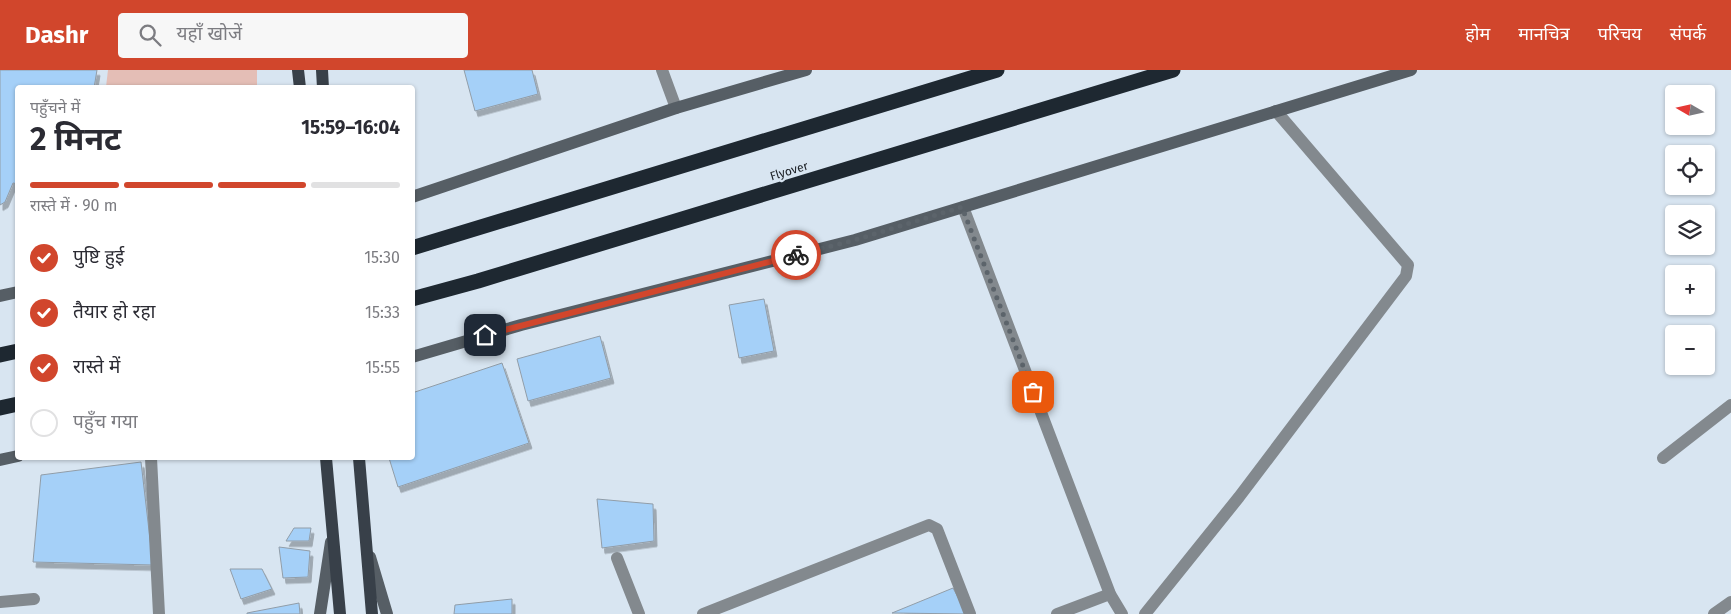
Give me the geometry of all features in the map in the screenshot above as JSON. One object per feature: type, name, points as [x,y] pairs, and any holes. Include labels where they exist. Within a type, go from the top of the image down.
[{"type":"highway","points":[[415,247],[997,70]]},
{"type":"highway","name":"Flyover","points":[[415,298],[1174,70]]},
{"type":"highway","points":[[0,355],[15,352]]},
{"type":"highway","points":[[0,408],[15,405]]},
{"type":"main road","points":[[298,70],[300,85]]},
{"type":"main road","points":[[322,70],[323,85]]},
{"type":"main road","points":[[326,460],[340,614]]},
{"type":"main road","points":[[360,460],[372,614]]},
{"type":"street","points":[[662,70],[676,108]]},
{"type":"street","points":[[415,196],[676,108],[806,70]]},
{"type":"street","points":[[415,356],[522,325],[855,240],[1411,70]]},
{"type":"street","points":[[1145,614],[1239,497],[1406,276],[1408,265],[1276,111]]},
{"type":"street","points":[[962,207],[1110,594],[1122,614]]},
{"type":"street","points":[[0,296],[15,293]]},
{"type":"street","points":[[1663,458],[1731,405]]},
{"type":"street","points":[[0,460],[15,457]]},
{"type":"street","points":[[151,460],[159,614]]},
{"type":"street","points":[[703,614],[929,525],[936,529],[970,614]]},
{"type":"street","points":[[320,614],[332,538]]},
{"type":"street","points":[[366,542],[387,614]]},
{"type":"street","points":[[617,558],[639,614]]},
{"type":"street","points":[[1057,614],[1110,594]]},
{"type":"street","points":[[0,602],[34,599]]},
{"type":"street","points":[[1714,614],[1731,602]]},
{"type":"shaded area","points":[[108,70],[257,70],[257,85],[106,85]]},
{"type":"building","points":[[0,70],[97,70],[94,85],[15,85],[15,183],[13,183],[5,202],[0,205]]},
{"type":"building","points":[[464,70],[532,70],[538,94],[475,111]]},
{"type":"building","points":[[764,299],[774,351],[739,358],[729,305]]},
{"type":"building","points":[[600,336],[611,378],[528,401],[517,359]]},
{"type":"building","points":[[502,363],[529,443],[398,487],[390,460],[415,460],[415,392]]},
{"type":"building","points":[[141,462],[153,565],[33,562],[41,475]]},
{"type":"building","points":[[597,499],[653,504],[654,541],[602,548]]},
{"type":"building","points":[[294,528],[311,528],[309,541],[286,541]]},
{"type":"building","points":[[279,547],[310,551],[308,577],[283,578]]},
{"type":"building","points":[[230,569],[262,569],[272,589],[241,599]]},
{"type":"building","points":[[953,588],[967,614],[892,613]]},
{"type":"building","points":[[512,599],[512,614],[454,614],[455,605]]},
{"type":"building","points":[[299,603],[300,614],[247,614],[247,613]]},
{"type":"way so far","points":[[796,255],[855,240],[962,207],[1033,392]]},
{"type":"route","points":[[485,335],[796,255]]}]
